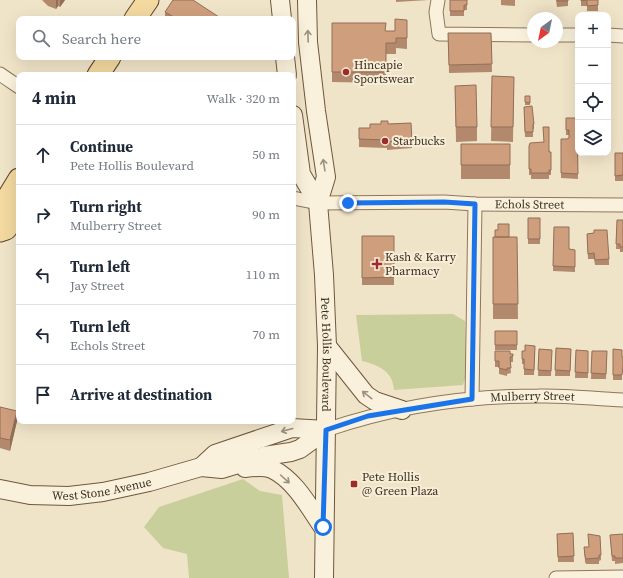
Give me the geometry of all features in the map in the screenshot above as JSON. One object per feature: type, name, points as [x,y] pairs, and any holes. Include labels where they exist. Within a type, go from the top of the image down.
[{"type":"main road","points":[[137,16],[148,0]]},
{"type":"main road","points":[[280,0],[282,16]]},
{"type":"main road","name":"Pete Hollis Boulevard","points":[[307,0],[308,42],[326,177],[318,203],[324,275],[326,346],[326,430],[323,527],[324,578]]},
{"type":"main road","points":[[100,72],[108,60]]},
{"type":"main road","points":[[285,60],[287,72]]},
{"type":"main road","name":"Pete Hollis Boulevard","points":[[296,137],[301,174],[318,203]]},
{"type":"main road","points":[[0,210],[16,184]]},
{"type":"main road","points":[[0,231],[6,229],[16,215]]},
{"type":"main road","points":[[326,346],[366,395],[375,401],[402,410]]},
{"type":"main road","name":"West Stone Avenue","points":[[201,467],[215,454],[292,428],[326,430]]},
{"type":"main road","name":"West Stone Avenue","points":[[0,489],[30,495],[76,495],[103,492],[148,482],[201,467],[222,469],[264,456],[300,449],[326,430]]},
{"type":"main road","points":[[222,469],[253,467],[271,468],[295,488],[323,527]]},
{"type":"street","points":[[438,0],[436,12],[439,34],[527,35]]},
{"type":"street","points":[[563,35],[575,35]]},
{"type":"street","points":[[611,35],[623,36]]},
{"type":"street","points":[[0,74],[16,85]]},
{"type":"street","name":"Echols Street","points":[[296,199],[318,203],[444,202],[475,204],[623,205]]},
{"type":"street","points":[[472,399],[475,204]]},
{"type":"street","name":"Mulberry Street","points":[[326,430],[368,416],[472,399],[539,396],[623,400]]},
{"type":"street","points":[[556,578],[623,577]]},
{"type":"green space","points":[[453,314],[465,321],[466,376],[463,385],[394,390],[391,378],[384,370],[362,361],[356,315]]},
{"type":"green space","points":[[243,479],[260,491],[282,495],[289,578],[189,578],[187,554],[163,548],[144,527],[159,507]]},
{"type":"building","points":[[173,0],[193,0],[217,16],[172,16],[165,12]]},
{"type":"building","points":[[450,0],[467,0],[467,5],[464,5],[464,11],[450,11]]},
{"type":"building","points":[[568,0],[568,1],[557,1]]},
{"type":"building","points":[[587,0],[598,0],[598,5],[587,6]]},
{"type":"building","points":[[395,19],[407,20],[407,38],[396,38],[396,43],[386,43],[386,72],[332,72],[332,23],[386,23],[385,31],[395,31]]},
{"type":"building","points":[[448,33],[491,33],[492,64],[449,65]]},
{"type":"building","points":[[492,76],[514,77],[513,127],[491,127]]},
{"type":"building","points":[[476,85],[477,127],[456,127],[455,86]]},
{"type":"building","points":[[525,96],[530,96],[530,103],[525,102]]},
{"type":"building","points":[[532,106],[534,124],[533,132],[525,132],[524,107]]},
{"type":"building","points":[[566,118],[575,118],[575,156],[578,156],[578,174],[561,173],[561,139],[569,138],[569,130],[566,130]]},
{"type":"building","points":[[381,121],[388,121],[388,124],[411,123],[412,140],[387,142],[387,140],[359,139],[359,128],[370,128],[370,124],[381,124]]},
{"type":"building","points":[[543,127],[549,127],[551,170],[549,170],[549,173],[531,173],[531,169],[529,169],[529,146],[530,143],[544,142]]},
{"type":"building","points":[[461,144],[510,144],[510,165],[461,165]]},
{"type":"building","points":[[615,153],[623,153],[623,175],[615,176]]},
{"type":"building","points":[[528,218],[540,218],[540,239],[528,239]]},
{"type":"building","points":[[617,220],[623,220],[623,247],[620,247],[620,244],[616,244]]},
{"type":"building","points":[[498,224],[509,224],[509,237],[495,237],[495,230],[498,230]]},
{"type":"building","points":[[554,227],[569,227],[569,249],[575,250],[575,267],[553,266]]},
{"type":"building","points":[[594,230],[607,230],[609,259],[595,260],[594,253],[588,254],[587,234],[594,233]]},
{"type":"building","points":[[362,236],[394,236],[394,277],[362,278]]},
{"type":"building","points":[[493,237],[517,237],[518,304],[493,304]]},
{"type":"building","points":[[495,331],[517,331],[517,345],[495,345]]},
{"type":"building","points":[[525,345],[535,346],[534,370],[524,369],[522,351],[525,351]]},
{"type":"building","points":[[556,348],[571,349],[570,371],[555,370]]},
{"type":"building","points":[[539,349],[552,350],[551,371],[538,370]]},
{"type":"building","points":[[613,349],[622,350],[622,375],[613,375]]},
{"type":"building","points":[[576,350],[588,351],[588,373],[575,372]]},
{"type":"building","points":[[495,351],[510,351],[510,354],[513,354],[513,356],[510,357],[511,368],[507,368],[507,370],[499,368],[499,361],[495,361]]},
{"type":"building","points":[[592,351],[607,351],[606,374],[591,373]]},
{"type":"building","points":[[0,407],[16,411],[10,440],[0,438]]},
{"type":"building","points":[[573,533],[574,556],[558,557],[557,534]]},
{"type":"building","points":[[588,534],[600,536],[601,555],[599,555],[599,558],[586,559],[584,547],[589,547]]},
{"type":"building","points":[[623,534],[623,558],[615,558],[615,556],[612,556],[610,535]]},
{"type":"place","name":"Hincapie Sportswear","points":[[346,72]]},
{"type":"place","name":"Starbucks","points":[[385,141]]},
{"type":"place","name":"Kash & Karry Pharmacy","points":[[377,264]]},
{"type":"place","name":"Pete Hollis @ Green Plaza","points":[[354,484]]},
{"type":"route","points":[[323,527],[326,430],[368,416],[472,399],[475,204],[444,202],[348,203]]}]
